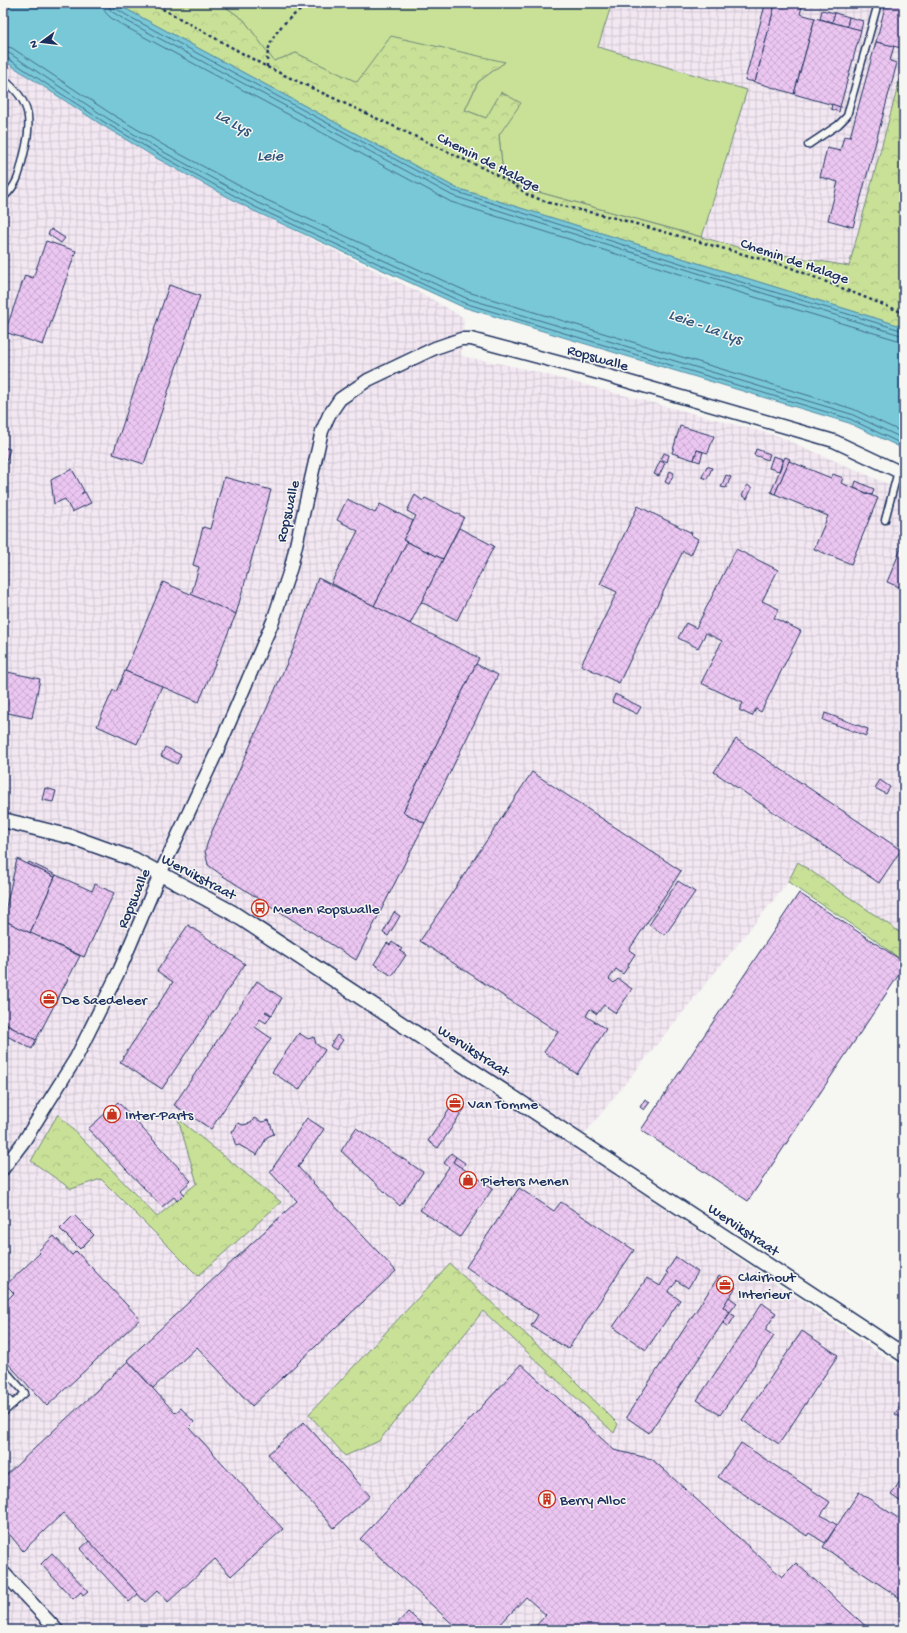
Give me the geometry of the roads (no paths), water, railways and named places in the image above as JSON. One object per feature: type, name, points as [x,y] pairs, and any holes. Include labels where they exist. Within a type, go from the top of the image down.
[{"type":"street","name":"Ropswalle","points":[[3,1169],[24,1141],[76,1058],[120,969],[160,874],[219,747],[273,621],[290,567],[322,431],[328,415],[340,399],[368,380],[435,348],[461,339],[471,339],[602,374],[834,441],[901,472]]},
{"type":"street","name":"Wervikstraat","points":[[3,820],[72,837],[133,859],[233,913],[902,1349]]},
{"type":"street","points":[[3,1572],[57,1630]]},
{"type":"lane","points":[[808,146],[838,125],[847,116],[878,3]]},
{"type":"lane","points":[[3,79],[11,85],[23,101],[28,115],[29,124],[29,136],[17,181],[3,198]]},
{"type":"lane","points":[[885,520],[901,472]]},
{"type":"lane","points":[[3,1368],[25,1393],[3,1413]]},
{"type":"lane","points":[[3,1394],[13,1404]]},
{"type":"water","name":"Leie","points":[[3,3],[115,3],[456,188],[904,327],[904,449],[849,423],[463,307],[254,211],[158,159],[102,125],[3,60]]},
{"type":"place","name":"Menen Ropswalle","points":[[260,908]]},
{"type":"place","name":"De Saedeleer","points":[[49,999]]},
{"type":"place","name":"Van Tomme","points":[[455,1103]]},
{"type":"place","name":"Inter-Parts","points":[[112,1114]]},
{"type":"place","name":"Pieters Menen","points":[[468,1180]]},
{"type":"place","name":"Clairhout Interieur","points":[[725,1285]]},
{"type":"place","name":"Berry Alloc","points":[[547,1499]]},
{"type":"water label","name":"La Lys","points":[[234,121]]},
{"type":"water label","name":"Leie - La Lys","points":[[706,325]]}]
